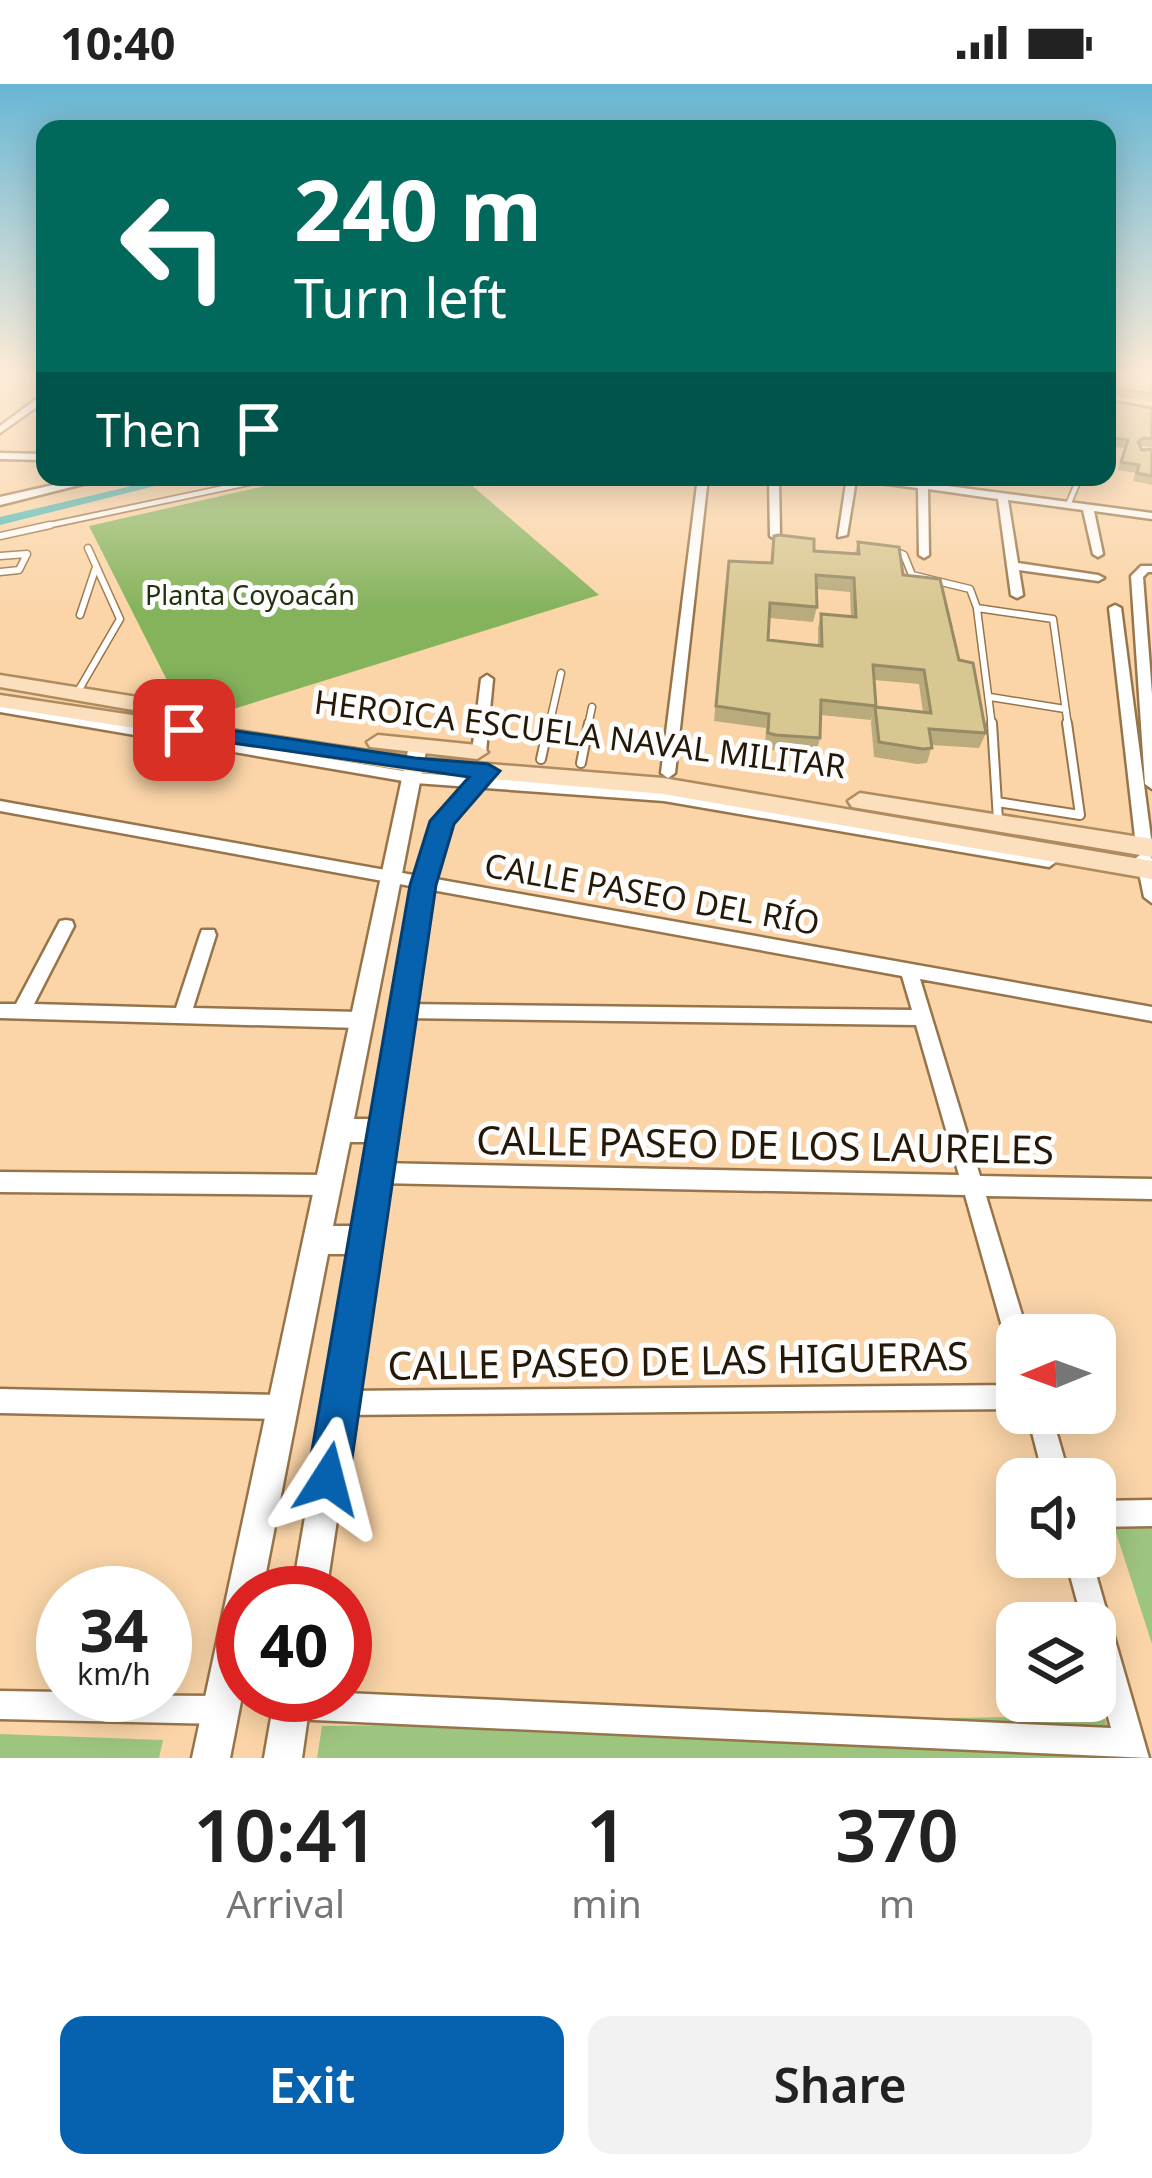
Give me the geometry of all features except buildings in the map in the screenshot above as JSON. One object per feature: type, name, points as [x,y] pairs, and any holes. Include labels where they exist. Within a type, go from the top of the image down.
[{"type":"main road","name":"HEROICA ESCUELA NAVAL MILITAR","points":[[0,681],[328,738],[416,763]]},
{"type":"main road","name":"HEROICA ESCUELA NAVAL MILITAR","points":[[0,705],[416,763],[663,786],[1148,862]]},
{"type":"main road","name":"HEROICA ESCUELA NAVAL MILITAR","points":[[482,769],[541,759],[997,812],[1148,862]]},
{"type":"street","points":[[0,456],[36,457]]},
{"type":"street","points":[[0,501],[66,486]]},
{"type":"street","points":[[668,773],[702,486]]},
{"type":"street","points":[[774,486],[775,536]]},
{"type":"street","points":[[842,535],[853,486]]},
{"type":"street","points":[[916,486],[1152,516]]},
{"type":"street","points":[[923,487],[924,554]]},
{"type":"street","points":[[1003,497],[1017,595]]},
{"type":"street","points":[[1088,508],[1098,554]]},
{"type":"street","points":[[1150,565],[1137,576],[1146,614],[1152,784]]},
{"type":"street","points":[[1014,566],[1098,578]]},
{"type":"street","points":[[1115,608],[1152,897]]},
{"type":"street","points":[[313,1566],[423,885],[443,821],[482,769],[487,679]]},
{"type":"street","points":[[250,1566],[388,879],[416,763]]},
{"type":"street","name":"CALLE PASEO DEL RÍO","points":[[0,806],[1152,1014]]},
{"type":"street","points":[[10,1012],[66,926]]},
{"type":"street","points":[[182,1016],[208,934]]},
{"type":"street","points":[[909,970],[1010,1314]]},
{"type":"street","points":[[10,1012],[359,1020]]},
{"type":"street","points":[[403,1012],[925,1018]]},
{"type":"street","points":[[337,1130],[383,1131]]},
{"type":"street","name":"CALLE PASEO DE LOS LAURELES","points":[[377,1173],[1152,1189]]},
{"type":"street","points":[[0,1182],[326,1185]]},
{"type":"street","points":[[315,1240],[366,1240]]},
{"type":"street","name":"CALLE PASEO DE LAS HIGUERAS","points":[[340,1403],[996,1397]]},
{"type":"street","points":[[0,1401],[283,1407]]},
{"type":"street","points":[[1116,1514],[1152,1513]]},
{"type":"street","points":[[372,1705],[1132,1751],[1084,1578]]},
{"type":"street","points":[[0,1705],[216,1710]]},
{"type":"street","points":[[211,1758],[218,1722]]},
{"type":"street","points":[[283,1758],[289,1722]]},
{"type":"lane","points":[[0,536],[234,486]]},
{"type":"lane","points":[[1068,505],[1076,486]]},
{"type":"lane","points":[[77,693],[120,619],[88,548]]},
{"type":"lane","points":[[876,550],[904,555],[909,571],[919,578],[970,589],[990,697],[997,812],[1080,815],[1053,619],[976,608]]},
{"type":"lane","points":[[0,556],[26,554],[19,570],[0,572]]},
{"type":"lane","points":[[80,615],[96,567]]},
{"type":"lane","points":[[541,759],[561,673]]},
{"type":"lane","points":[[990,697],[1065,709]]},
{"type":"lane","points":[[581,763],[592,707]]},
{"type":"green space","name":"Planta Coyoacán","points":[[265,486],[472,486],[599,595],[230,710],[178,702],[89,526]]},
{"type":"green space","points":[[1116,1508],[1152,1508],[1152,1644],[1116,1533]]},
{"type":"green space","points":[[996,1717],[996,1722],[1106,1722],[1117,1758],[317,1758],[322,1726]]},
{"type":"green space","points":[[0,1734],[163,1740],[159,1758],[0,1758]]},
{"type":"waterway","points":[[0,521],[147,486]]},
{"type":"route","points":[[184,730],[415,765],[488,771],[443,821],[423,885],[328,1479]]}]
